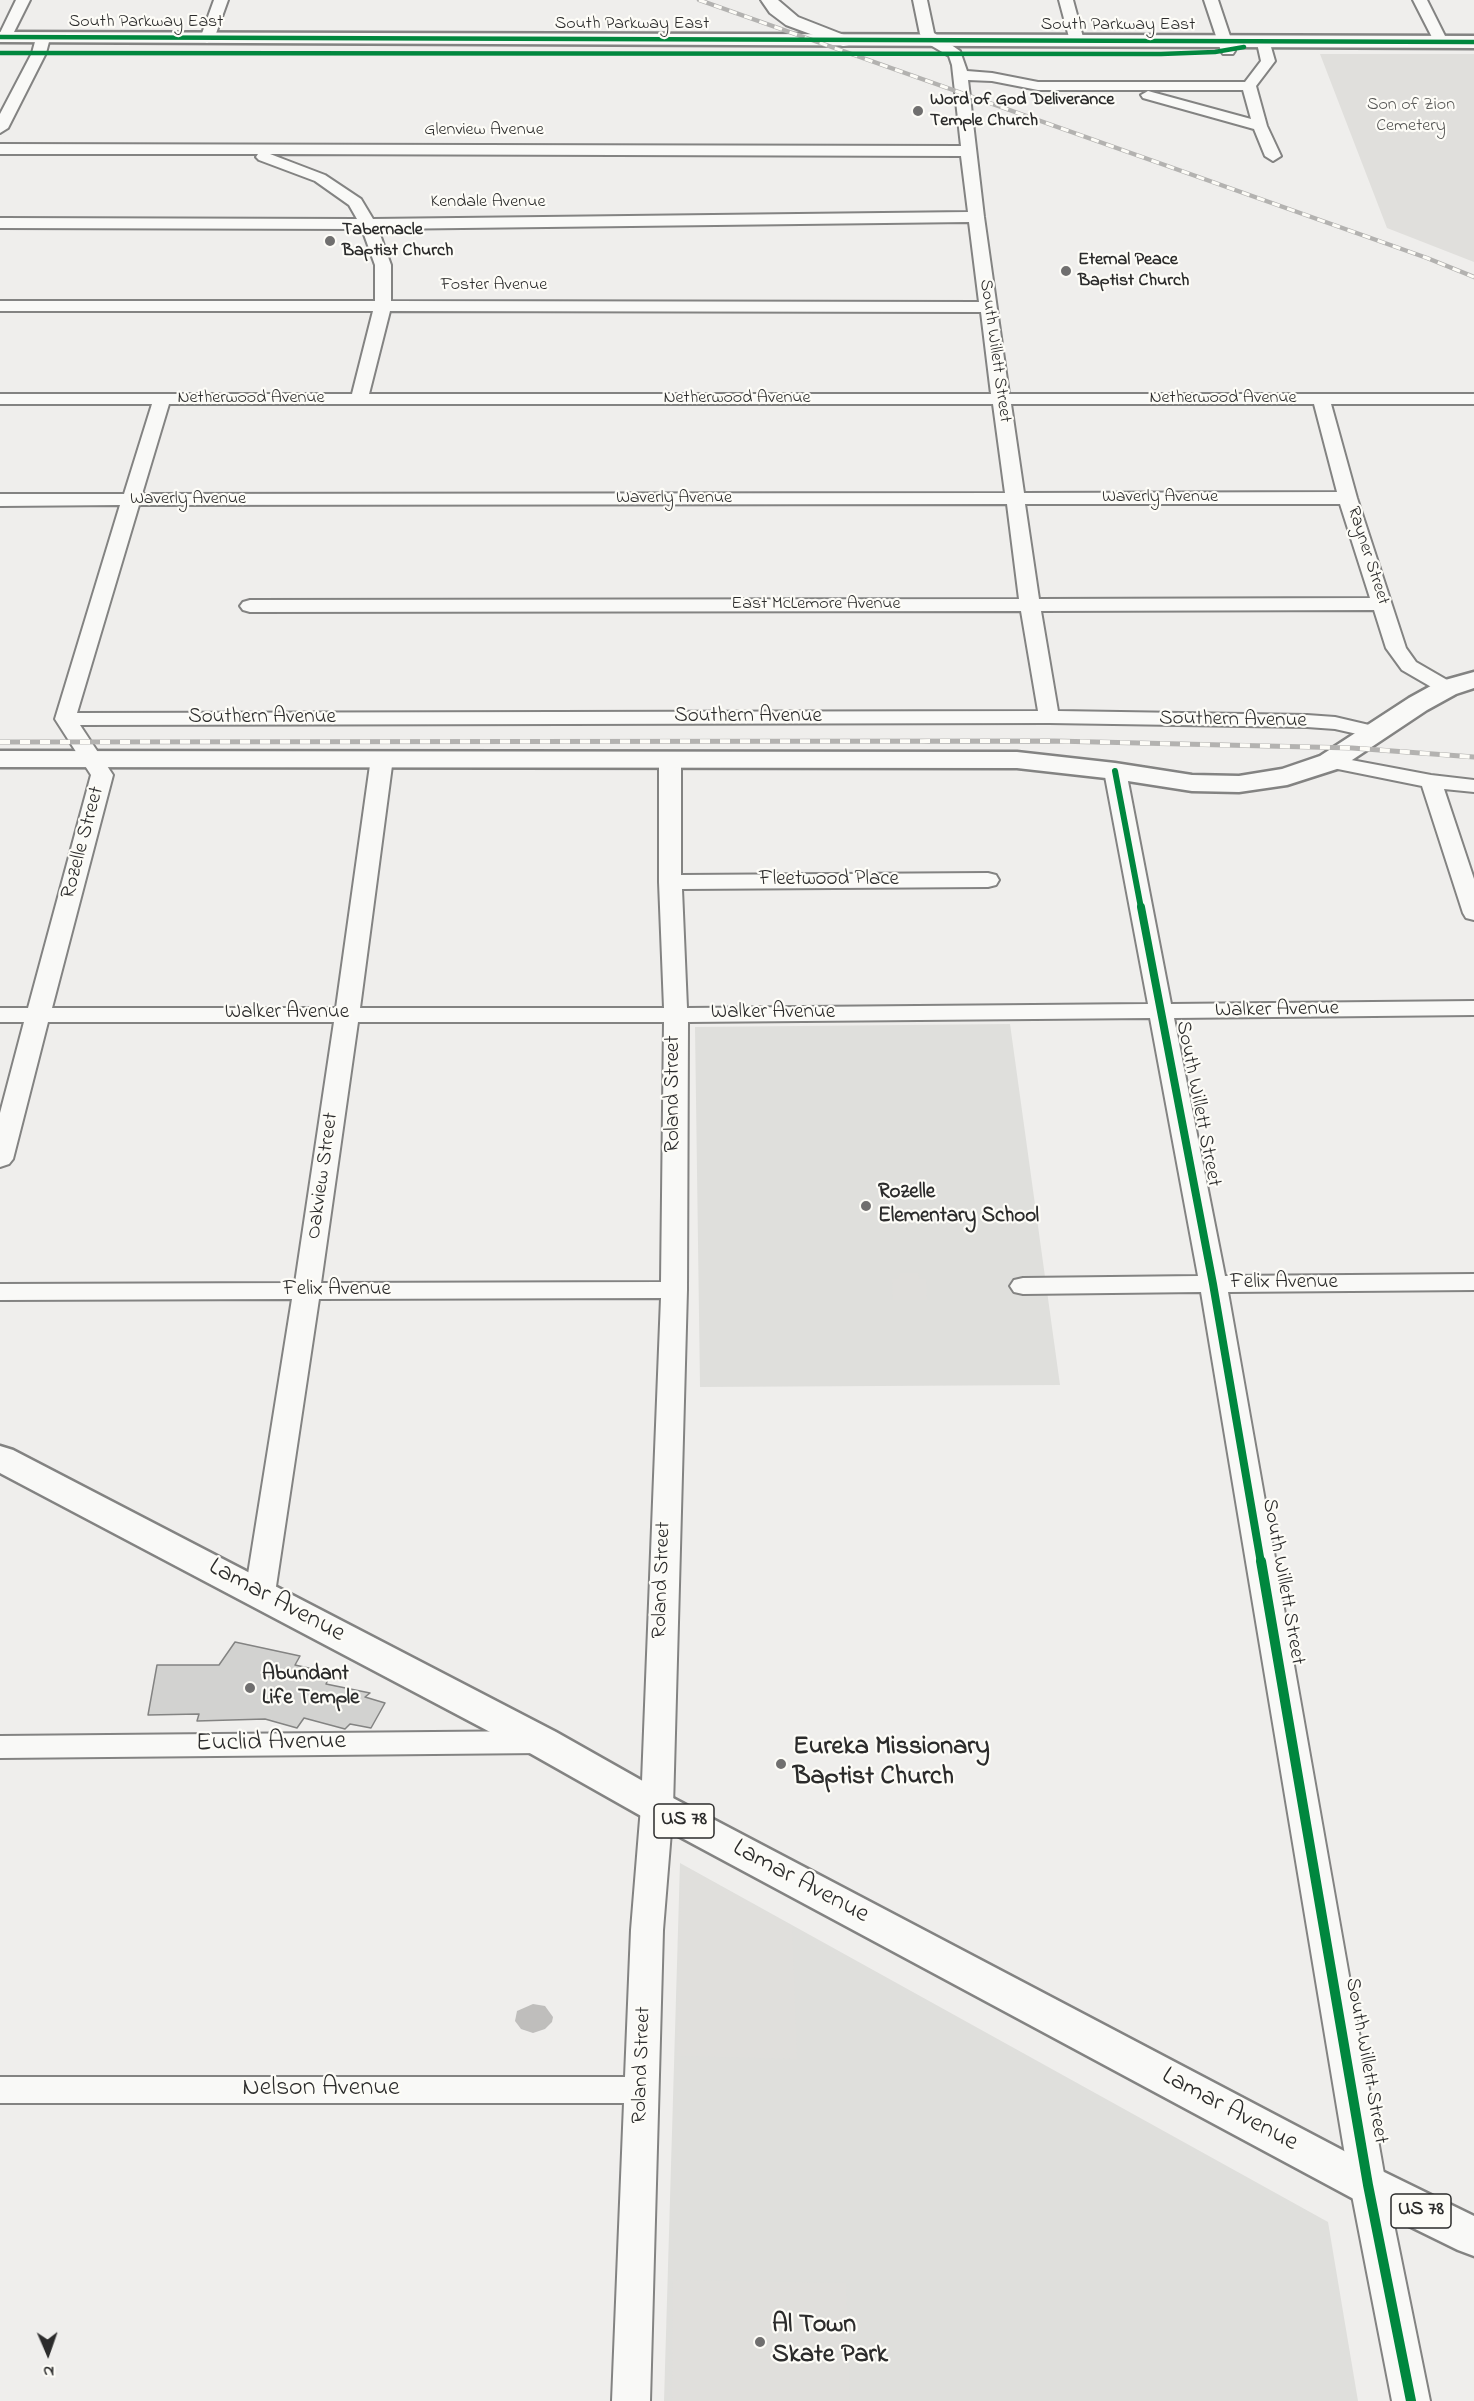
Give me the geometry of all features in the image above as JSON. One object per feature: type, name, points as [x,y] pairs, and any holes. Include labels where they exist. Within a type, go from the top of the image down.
[{"type":"main road","name":"South Parkway East","points":[[41,45],[207,39],[932,40],[1077,41],[1226,46]]},
{"type":"main road","name":"South Parkway East","points":[[2,42],[41,45],[956,54],[1161,54],[1264,43],[1474,42]]},
{"type":"main road","points":[[1375,732],[1448,688],[1474,680]]},
{"type":"main road","name":"Southern Avenue","points":[[0,759],[1006,759],[1115,771],[1192,783],[1239,784],[1287,777],[1330,762],[1375,732]]},
{"type":"main road","name":"Lamar Avenue","points":[[0,1458],[542,1742],[657,1807],[1368,2185],[1474,2237]]},
{"type":"street","points":[[2,42],[22,0]]},
{"type":"street","points":[[207,39],[221,0]]},
{"type":"street","points":[[769,0],[776,9],[792,21],[843,41]]},
{"type":"street","points":[[920,0],[927,34],[932,40],[956,54]]},
{"type":"street","points":[[1066,0],[1077,41]]},
{"type":"street","points":[[1211,0],[1226,46]]},
{"type":"street","points":[[1420,0],[1441,42]]},
{"type":"street","points":[[1249,86],[1268,61],[1264,43]]},
{"type":"street","points":[[0,128],[41,45]]},
{"type":"street","name":"South Willett Street","points":[[956,54],[1000,399],[1048,717]]},
{"type":"street","points":[[960,75],[992,77],[1038,86],[1249,86]]},
{"type":"street","points":[[1114,86],[1260,126]]},
{"type":"street","points":[[1249,86],[1260,126],[1273,156]]},
{"type":"street","name":"Glenview Avenue","points":[[0,149],[968,151]]},
{"type":"street","points":[[245,151],[321,178],[355,202],[368,224],[383,265],[383,306],[359,399]]},
{"type":"street","name":"Kendale Avenue","points":[[0,223],[368,224],[976,217]]},
{"type":"street","name":"Foster Avenue","points":[[0,306],[988,307]]},
{"type":"street","name":"Netherwood Avenue","points":[[0,399],[1474,399]]},
{"type":"street","points":[[65,719],[162,399]]},
{"type":"street","name":"Rayner Street","points":[[1321,399],[1348,498],[1396,648],[1409,666],[1448,688]]},
{"type":"street","name":"Waverly Avenue","points":[[0,500],[1348,498]]},
{"type":"street","name":"East McLemore Avenue","points":[[250,606],[1382,604]]},
{"type":"street","name":"Southern Avenue","points":[[65,719],[1048,717],[1335,723],[1375,732]]},
{"type":"street","name":"Rozelle Street","points":[[0,1159],[102,775],[65,719]]},
{"type":"street","name":"Oakview Street","points":[[260,1593],[308,1292],[382,758]]},
{"type":"street","name":"Roland Street","points":[[631,2401],[647,1930],[657,1807],[674,1290],[676,1015],[670,882],[670,759]]},
{"type":"street","name":"Southern Avenue","points":[[1330,762],[1431,781],[1474,786]]},
{"type":"street","name":"South Willett Street","points":[[1115,771],[1213,1284],[1368,2185],[1411,2401]]},
{"type":"street","points":[[1431,781],[1474,913]]},
{"type":"street","name":"Fleetwood Place","points":[[670,882],[988,880]]},
{"type":"street","name":"Walker Avenue","points":[[0,1015],[676,1015],[1474,1008]]},
{"type":"street","name":"Felix Avenue","points":[[1023,1286],[1474,1282]]},
{"type":"street","name":"Felix Avenue","points":[[0,1292],[674,1290]]},
{"type":"street","name":"Euclid Avenue","points":[[0,1747],[542,1742]]},
{"type":"street","name":"Nelson Avenue","points":[[0,2090],[643,2090]]},
{"type":"shaded area","name":"Rozelle Elementary School","points":[[1010,1024],[1060,1385],[700,1387],[695,1027]]},
{"type":"shaded area","points":[[680,1863],[1328,2222],[1358,2401],[664,2401]]},
{"type":"shaded area","points":[[533,2004],[545,2006],[553,2017],[552,2022],[545,2029],[533,2033],[521,2029],[515,2021],[517,2011]]},
{"type":"green space","name":"Son of Zion Cemetery","points":[[1320,54],[1474,54],[1474,262],[1387,228]]},
{"type":"green space","points":[[900,1273],[918,1273],[919,1279],[926,1279],[927,1300],[893,1300],[892,1279],[899,1279]]},
{"type":"green space","points":[[688,1868],[792,1926],[797,2059],[677,2056],[681,1871]]},
{"type":"green space","name":"Al Town Skate Park","points":[[673,2280],[846,2283],[850,2401],[672,2401]]},
{"type":"building","name":"Abundant Life Temple","points":[[235,1642],[300,1656],[295,1665],[331,1673],[326,1684],[370,1693],[365,1697],[385,1703],[371,1728],[350,1724],[345,1729],[304,1718],[297,1728],[265,1719],[197,1721],[199,1714],[148,1715],[157,1665],[219,1665]]},
{"type":"railway","points":[[699,0],[1427,258],[1474,277]]},
{"type":"railway","points":[[0,742],[1054,741],[1352,748],[1474,757]]},
{"type":"cycle path","points":[[0,37],[1474,42]]},
{"type":"cycle path","points":[[0,53],[1161,54],[1215,52],[1244,47]]},
{"type":"cycle path","points":[[1115,771],[1213,1284],[1368,2185],[1411,2401]]},
{"type":"place","name":"Word of God Deliverance Temple Church","points":[[918,111]]},
{"type":"place","name":"Tabernacle Baptist Church","points":[[330,241]]},
{"type":"place","name":"Eternal Peace Baptist Church","points":[[1066,271]]},
{"type":"place","name":"Rozelle Elementary School","points":[[866,1206]]},
{"type":"place","name":"Abundant Life Temple","points":[[250,1688]]},
{"type":"place","name":"Eureka Missionary Baptist Church","points":[[781,1764]]},
{"type":"place","name":"Al Town Skate Park","points":[[760,2342]]}]
